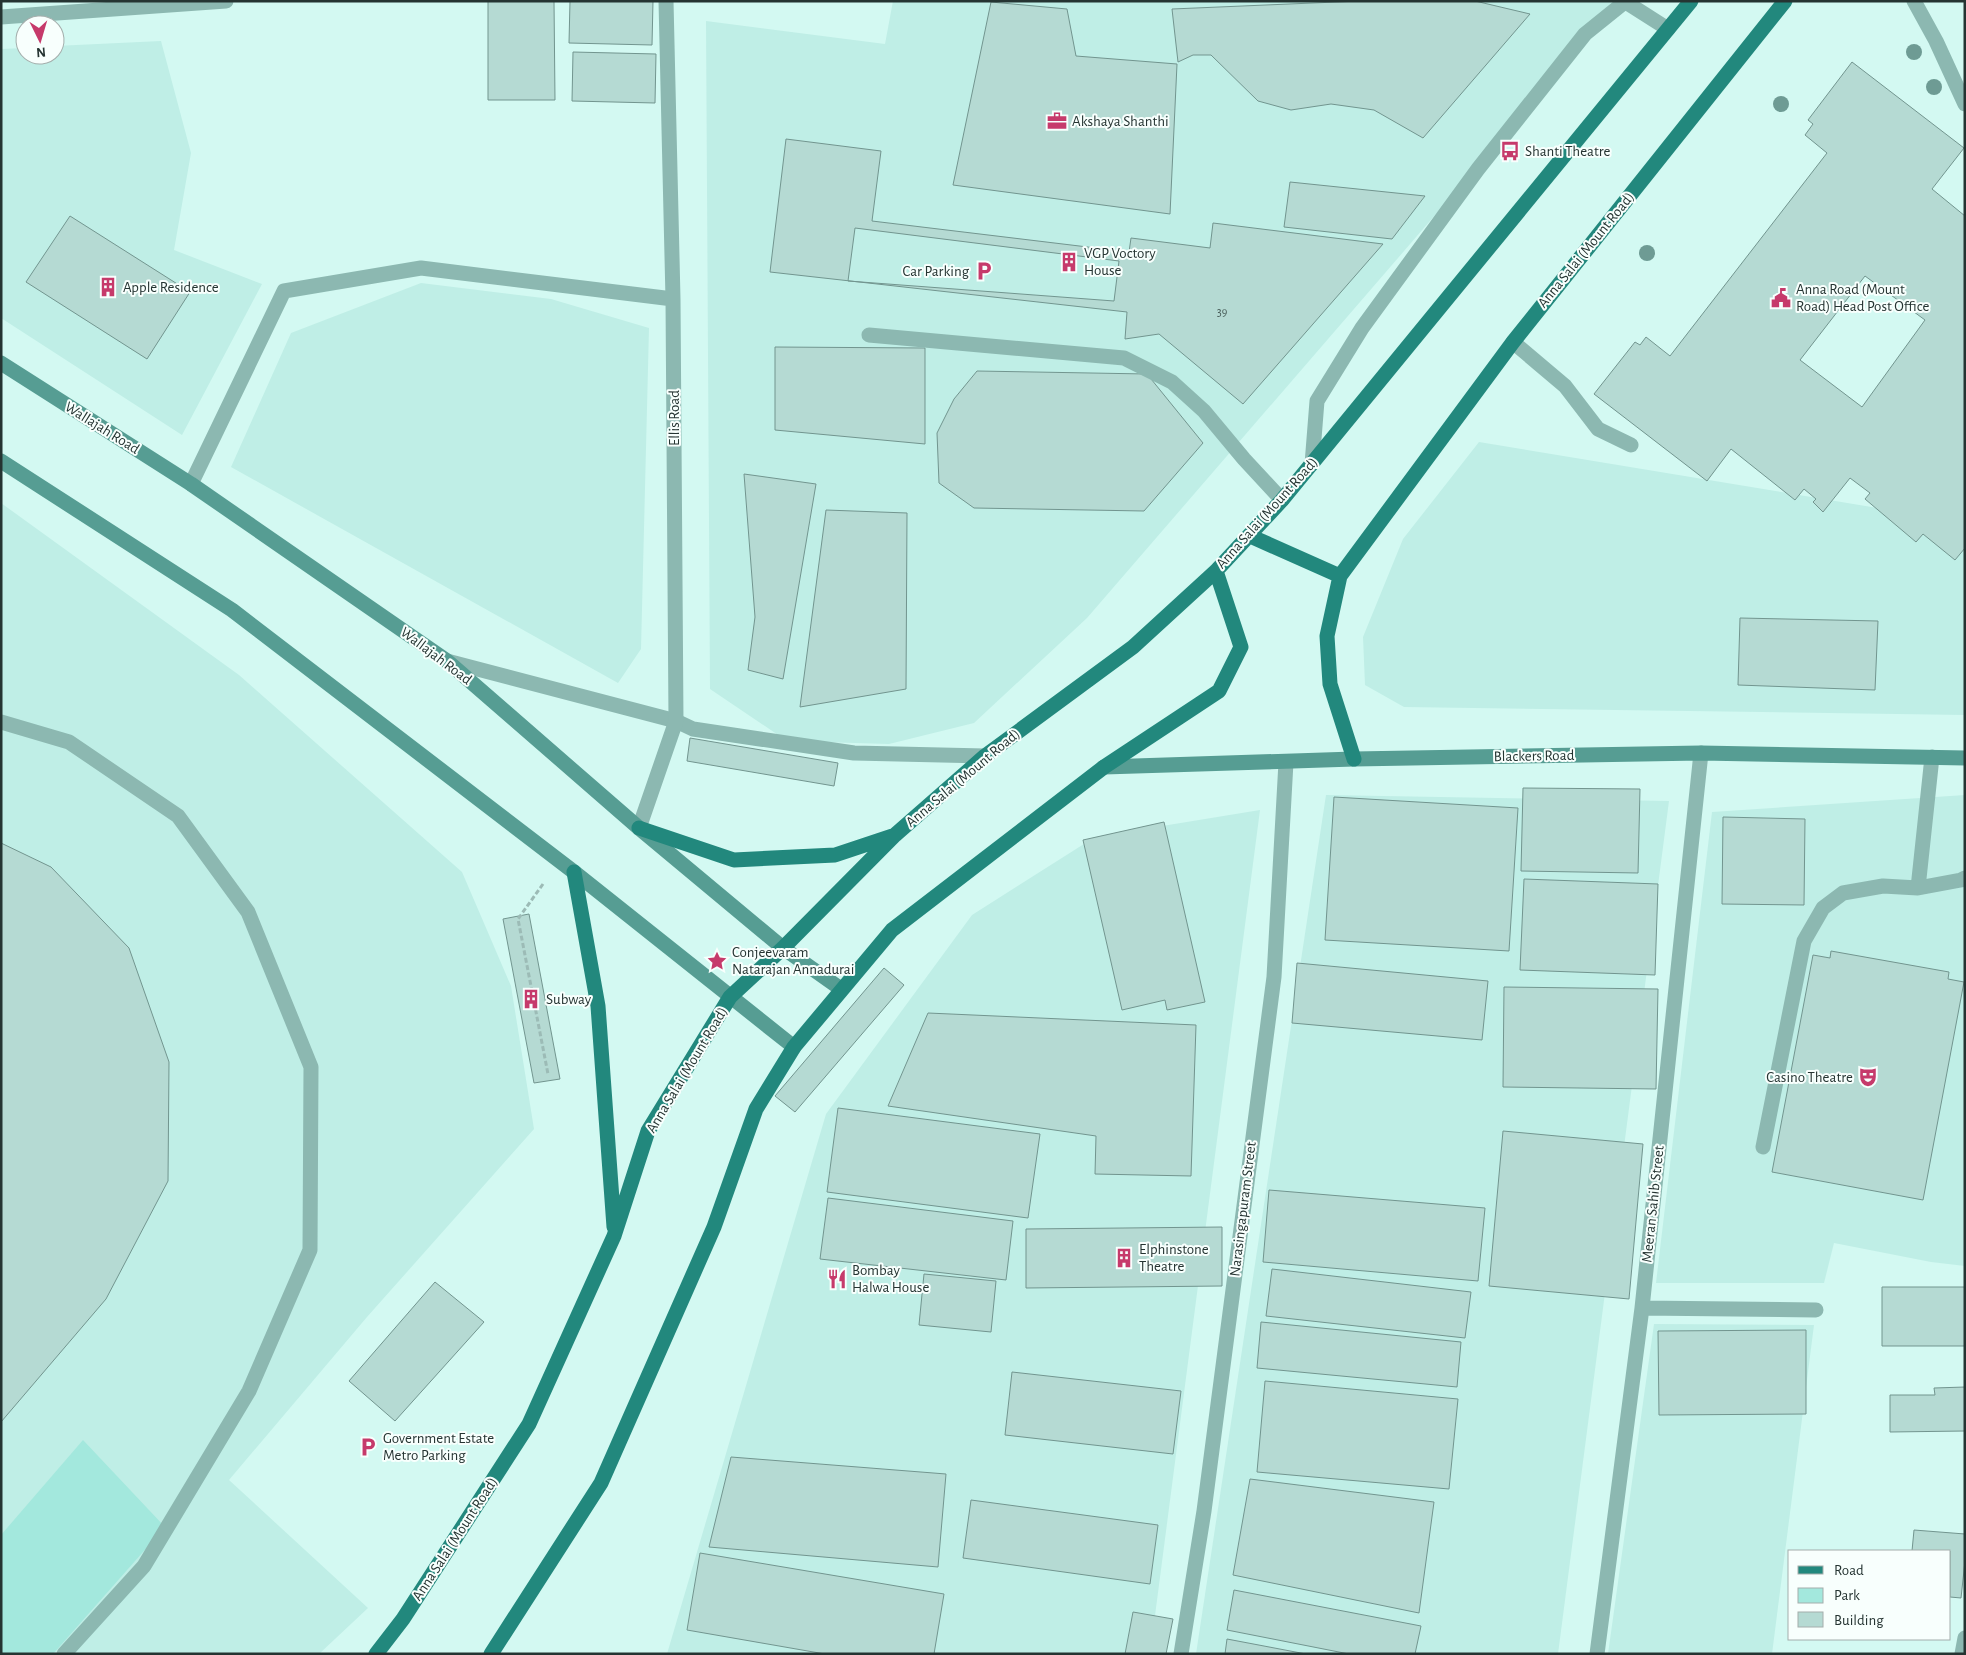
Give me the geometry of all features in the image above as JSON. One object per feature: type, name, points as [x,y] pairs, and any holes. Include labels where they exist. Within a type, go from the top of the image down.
[{"type":"main road","name":"Anna Salai (Mount Road)","points":[[376,1654],[403,1618],[529,1424],[614,1236],[648,1131],[730,997],[783,948],[894,835],[985,756],[1133,647],[1216,571],[1250,536],[1312,464],[1691,1]]},
{"type":"main road","name":"Anna Salai (Mount Road)","points":[[1340,576],[1513,342],[1785,1]]},
{"type":"main road","name":"Wallajah Road","points":[[1,364],[191,484],[447,661],[639,828],[783,948],[841,989]]},
{"type":"main road","points":[[1,461],[232,610],[574,872],[794,1047]]},
{"type":"main road","points":[[1250,536],[1340,576],[1327,636],[1330,684],[1354,759]]},
{"type":"main road","points":[[491,1654],[601,1483],[714,1228],[756,1109],[794,1047],[892,930],[1104,767],[1219,691],[1240,647],[1216,571]]},
{"type":"main road","name":"Blackers Road","points":[[1104,767],[1354,759],[1701,753],[1965,758]]},
{"type":"main road","points":[[639,828],[734,860],[835,855],[894,835]]},
{"type":"main road","points":[[574,872],[598,1006],[614,1236]]},
{"type":"street","points":[[1,17],[226,1]]},
{"type":"street","name":"Ellis Road","points":[[639,828],[676,721],[673,299],[666,1]]},
{"type":"street","points":[[1312,464],[1316,401],[1362,328],[1478,169],[1585,34],[1625,1],[1668,29]]},
{"type":"street","points":[[1914,1],[1936,41],[1965,104]]},
{"type":"street","points":[[191,484],[284,291],[421,268],[673,299]]},
{"type":"street","points":[[869,335],[1124,358],[1172,382],[1204,410],[1244,459],[1282,500]]},
{"type":"street","points":[[1513,342],[1565,386],[1598,429],[1631,445]]},
{"type":"street","points":[[447,661],[676,721],[693,729],[854,753],[985,756]]},
{"type":"street","points":[[1,722],[69,742],[178,816],[248,912],[311,1066],[310,1250],[249,1391],[144,1566],[64,1654]]},
{"type":"street","name":"Meeran Sahib Street","points":[[1597,1654],[1642,1308],[1701,753]]},
{"type":"street","points":[[1918,888],[1932,757]]},
{"type":"street","name":"Narasingapuram Street","points":[[1181,1654],[1204,1511],[1274,977],[1286,762]]},
{"type":"street","points":[[1762,1147],[1804,941],[1824,908],[1843,893],[1883,886],[1918,888],[1965,878]]},
{"type":"street","points":[[1642,1308],[1816,1310]]},
{"type":"street","points":[[1962,1654],[1965,1638]]},
{"type":"path","points":[[548,1074],[518,919],[560,862]]},
{"type":"shaded area","points":[[893,1],[1620,1],[1087,618],[974,723],[889,744],[787,741],[710,689],[706,21],[885,44]]},
{"type":"shaded area","points":[[161,41],[191,153],[174,250],[262,284],[182,435],[1,318],[1,49],[15,48],[15,65],[65,65],[65,46]]},
{"type":"shaded area","points":[[421,283],[551,299],[649,328],[641,649],[618,683],[231,467],[291,333]]},
{"type":"shaded area","points":[[1479,442],[1950,520],[1965,501],[1965,715],[1404,707],[1365,685],[1363,637],[1403,539]]},
{"type":"shaded area","points":[[1,503],[239,675],[462,872],[511,986],[534,1129],[367,1317],[229,1480],[368,1608],[319,1654],[1,1654]]},
{"type":"shaded area","points":[[1326,795],[1669,801],[1558,1654],[1196,1654]]},
{"type":"shaded area","points":[[1965,795],[1965,1266],[1931,1262],[1834,1243],[1824,1283],[1656,1283],[1712,812]]},
{"type":"shaded area","points":[[1260,810],[1150,1654],[667,1654],[826,1114],[972,915],[1095,837]]},
{"type":"shaded area","points":[[1654,1324],[1814,1325],[1772,1654],[1608,1654]]},
{"type":"green space","points":[[83,1440],[165,1527],[53,1654],[1,1654],[1,1535]]},
{"type":"building","points":[[488,1],[554,1],[555,100],[488,100]]},
{"type":"building","points":[[570,1],[653,1],[652,45],[569,43]]},
{"type":"building","points":[[1360,1],[1475,1],[1530,14],[1423,138],[1374,110],[1331,104],[1291,110],[1258,101],[1211,55],[1193,55],[1178,62],[1172,9]]},
{"type":"building","points":[[991,2],[1067,9],[1076,56],[1177,64],[1170,214],[953,185]]},
{"type":"building","points":[[573,52],[656,54],[655,103],[572,101]]},
{"type":"building","name":"Anna Road (Mount Road) Head Post Office","points":[[1852,62],[1964,148],[1932,189],[1965,216],[1965,548],[1955,560],[1923,534],[1916,542],[1865,499],[1870,493],[1850,478],[1823,512],[1813,502],[1816,499],[1804,489],[1795,500],[1731,449],[1707,481],[1594,394],[1635,342],[1640,345],[1646,337],[1670,356],[1827,153],[1805,135],[1813,124],[1808,120]],"holes":[[[1865,276],[1925,320],[1862,407],[1800,360]]]},
{"type":"building","name":"VGP Voctory House","points":[[786,139],[881,151],[872,221],[1129,252],[1131,238],[1210,248],[1213,223],[1383,244],[1243,404],[1159,334],[1125,339],[1127,312],[770,272]]},
{"type":"building","points":[[1290,182],[1425,196],[1392,239],[1284,227]]},
{"type":"building","name":"Apple Residence","points":[[70,216],[190,292],[147,359],[26,282]]},
{"type":"building","name":"Car Parking","points":[[855,228],[1119,261],[1114,301],[848,281]]},
{"type":"building","points":[[775,347],[925,348],[925,444],[775,430]]},
{"type":"building","points":[[977,371],[1147,374],[1203,443],[1144,511],[974,508],[939,483],[937,433],[954,399]]},
{"type":"building","points":[[744,474],[816,484],[783,679],[748,670],[755,617]]},
{"type":"building","points":[[826,510],[907,513],[906,689],[800,707]]},
{"type":"building","points":[[1740,618],[1878,621],[1875,690],[1738,685]]},
{"type":"building","points":[[690,738],[838,763],[834,786],[687,761]]},
{"type":"building","points":[[1523,788],[1640,789],[1638,873],[1521,871]]},
{"type":"building","points":[[1334,797],[1518,808],[1509,951],[1325,940]]},
{"type":"building","points":[[1723,817],[1805,819],[1804,905],[1722,904]]},
{"type":"building","points":[[1164,822],[1205,1002],[1167,1010],[1165,1000],[1122,1010],[1083,840]]},
{"type":"building","points":[[1,843],[51,867],[129,948],[169,1062],[168,1181],[106,1299],[1,1422]]},
{"type":"building","points":[[1524,879],[1658,884],[1655,975],[1520,970]]},
{"type":"building","name":"Subway","points":[[529,914],[560,1079],[534,1083],[503,919]]},
{"type":"building","name":"Casino Theatre","points":[[1831,951],[1949,972],[1948,979],[1964,982],[1923,1200],[1772,1172],[1813,955],[1830,958]]},
{"type":"building","points":[[1297,963],[1488,981],[1482,1040],[1292,1023]]},
{"type":"building","points":[[884,968],[904,985],[795,1112],[775,1096]]},
{"type":"building","points":[[1504,987],[1658,989],[1656,1089],[1503,1087]]},
{"type":"building","points":[[928,1013],[1196,1025],[1191,1176],[1095,1174],[1096,1136],[888,1106]]},
{"type":"building","points":[[838,1108],[1040,1134],[1028,1218],[827,1192]]},
{"type":"building","points":[[1503,1131],[1643,1144],[1629,1299],[1489,1286]]},
{"type":"building","points":[[1269,1190],[1485,1208],[1478,1281],[1263,1262]]},
{"type":"building","points":[[828,1198],[1013,1221],[1006,1280],[820,1259]]},
{"type":"building","name":"Elphinstone Theatre","points":[[1222,1227],[1222,1286],[1026,1288],[1026,1229]]},
{"type":"building","points":[[1272,1269],[1471,1292],[1465,1338],[1266,1316]]},
{"type":"building","points":[[924,1274],[996,1281],[991,1332],[919,1325]]},
{"type":"building","points":[[435,1282],[484,1322],[395,1421],[349,1381]]},
{"type":"building","points":[[1882,1287],[1965,1287],[1965,1346],[1882,1346]]},
{"type":"building","points":[[1261,1322],[1461,1342],[1457,1387],[1257,1368]]},
{"type":"building","points":[[1806,1330],[1806,1414],[1659,1415],[1658,1331]]},
{"type":"building","points":[[1012,1372],[1181,1391],[1173,1454],[1005,1435]]},
{"type":"building","points":[[1265,1381],[1458,1399],[1449,1489],[1257,1472]]},
{"type":"building","points":[[1965,1387],[1965,1431],[1890,1432],[1890,1395],[1935,1395],[1934,1388]]},
{"type":"building","points":[[731,1457],[946,1474],[938,1567],[709,1547]]},
{"type":"building","points":[[1250,1479],[1434,1502],[1419,1613],[1233,1575]]},
{"type":"building","points":[[971,1500],[1158,1525],[1150,1584],[963,1558]]},
{"type":"building","points":[[1914,1530],[1965,1534],[1965,1561],[1961,1598],[1951,1597],[1951,1550],[1912,1550]]},
{"type":"building","points":[[700,1553],[944,1594],[934,1654],[825,1654],[687,1630]]},
{"type":"building","points":[[1234,1590],[1421,1626],[1415,1654],[1349,1654],[1227,1630]]},
{"type":"building","points":[[1133,1612],[1173,1619],[1166,1654],[1125,1654]]},
{"type":"building","points":[[1227,1639],[1306,1654],[1225,1654]]},
{"type":"place","name":"Akshaya Shanthi","points":[[1057,121]]},
{"type":"place","name":"Shanti Theatre","points":[[1510,151]]},
{"type":"place","name":"VGP Voctory House","points":[[1069,262]]},
{"type":"place","name":"Car Parking","points":[[984,271]]},
{"type":"place","name":"Apple Residence","points":[[108,287]]},
{"type":"place","name":"Anna Road (Mount Road) Head Post Office","points":[[1781,298]]},
{"type":"place","name":"Conjeevaram Natarajan Annadurai","points":[[717,961]]},
{"type":"place","name":"Subway","points":[[531,999]]},
{"type":"place","name":"Casino Theatre","points":[[1868,1077]]},
{"type":"place","name":"Elphinstone Theatre","points":[[1124,1258]]},
{"type":"place","name":"Bombay Halwa House","points":[[837,1279]]},
{"type":"place","name":"Government Estate Metro Parking","points":[[368,1447]]}]
